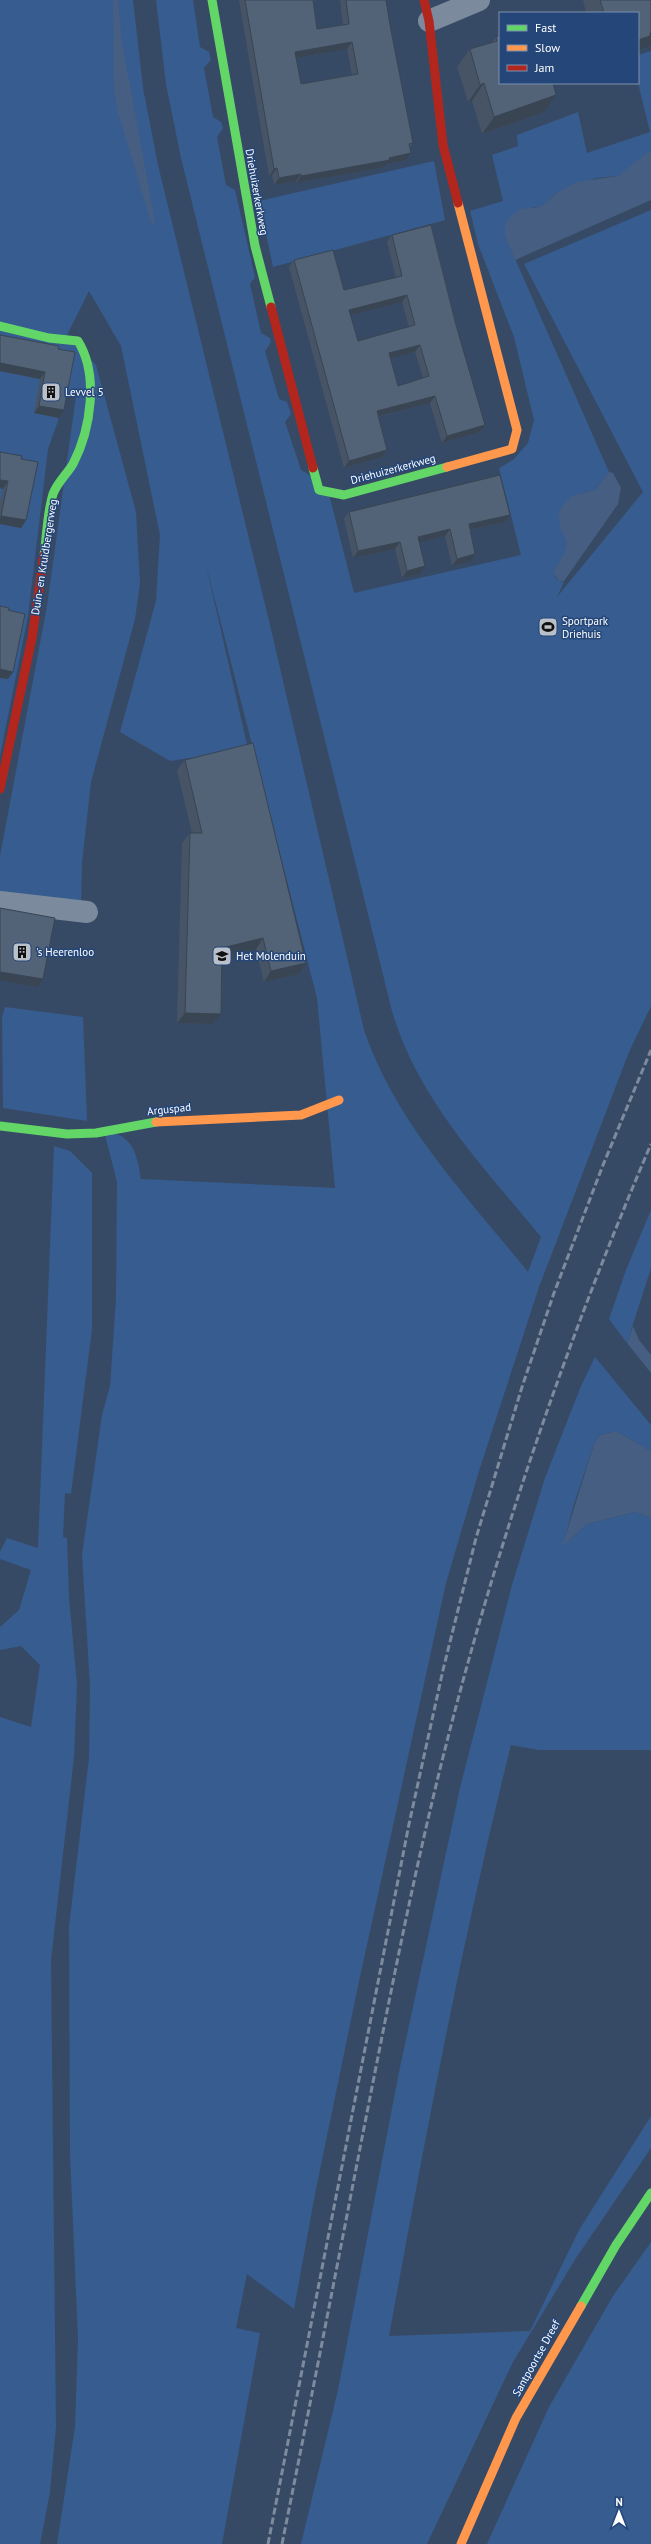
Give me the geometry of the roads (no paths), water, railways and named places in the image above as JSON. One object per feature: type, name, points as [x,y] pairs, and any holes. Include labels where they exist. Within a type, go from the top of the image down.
[{"type":"street","name":"Driehuizerkerkweg","points":[[212,0],[254,246],[319,490],[344,495],[512,449],[517,430],[443,144],[429,21],[424,0]]},
{"type":"street","points":[[429,21],[479,0]]},
{"type":"street","name":"Duin- en Kruidbergerweg","points":[[0,326],[49,338],[78,341],[86,354],[91,400],[88,421],[81,446],[53,494],[32,638],[0,789]]},
{"type":"street","points":[[0,902],[86,912]]},
{"type":"street","name":"Arguspad","points":[[0,1126],[67,1134],[96,1133],[166,1120],[301,1115],[339,1100]]},
{"type":"street","name":"Santpoortse Dreef","points":[[461,2544],[516,2418],[604,2264],[651,2193]]},
{"type":"railway","points":[[268,2544],[409,1824],[443,1670],[476,1538],[522,1387],[554,1293],[603,1165],[651,1050]]},
{"type":"railway","points":[[282,2544],[399,1954],[441,1765],[462,1685],[484,1606],[534,1450],[589,1296],[651,1144]]},
{"type":"place","name":"Levvel 5","points":[[51,392]]},
{"type":"place","name":"Sportpark Driehuis","points":[[548,627]]},
{"type":"place","name":"'s Heerenloo","points":[[22,952]]},
{"type":"place","name":"Het Molenduin","points":[[222,956]]}]
